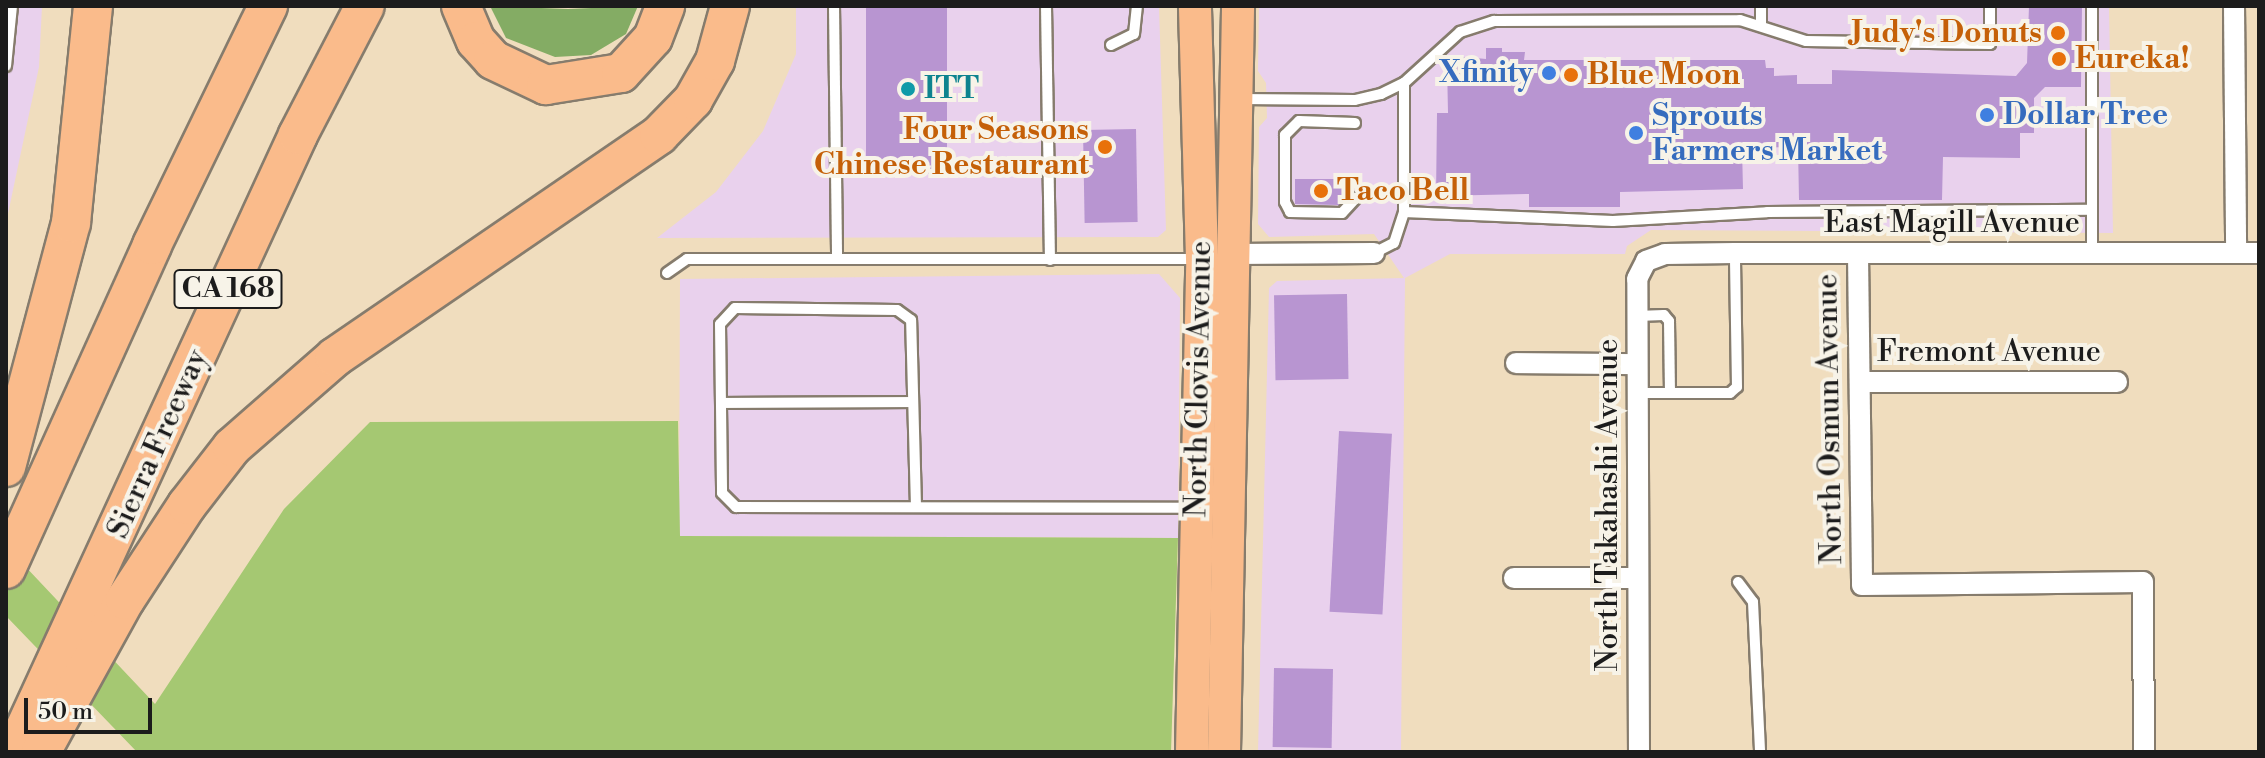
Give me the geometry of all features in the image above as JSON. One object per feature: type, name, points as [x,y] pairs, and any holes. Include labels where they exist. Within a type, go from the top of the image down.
[{"type":"highway","points":[[6,467],[71,223],[93,6]]},
{"type":"highway","points":[[152,245],[192,123],[241,6]]},
{"type":"highway","name":"CA 168","points":[[6,569],[152,245],[268,6]]},
{"type":"highway","name":"Sierra Freeway","points":[[112,587],[298,135],[365,6]]},
{"type":"highway","points":[[461,6],[476,41],[493,60],[546,85],[621,73],[653,38],[665,6]]},
{"type":"highway","points":[[14,752],[49,711],[112,587],[187,505],[232,447],[282,401],[462,266],[621,166],[659,135],[693,100],[715,61],[730,6]]},
{"type":"highway","points":[[41,752],[49,711]]},
{"type":"main road","name":"North Clovis Avenue","points":[[1192,752],[1202,259],[1195,6]]},
{"type":"main road","name":"North Clovis Avenue","points":[[1224,752],[1238,6]]},
{"type":"main road","points":[[1196,53],[1214,136],[1218,237],[1220,247],[1234,254]]},
{"type":"street","points":[[2234,6],[2236,253]]},
{"type":"street","points":[[1234,254],[1374,253]]},
{"type":"street","name":"East Magill Avenue","points":[[1646,261],[1665,254],[1735,253],[2259,253]]},
{"type":"street","name":"North Osmun Avenue","points":[[1858,253],[1862,585],[2143,582],[2144,752]]},
{"type":"street","name":"North Takahashi Avenue","points":[[1639,752],[1637,279],[1646,261]]},
{"type":"street","points":[[1516,363],[1637,364]]},
{"type":"street","name":"Fremont Avenue","points":[[1860,382],[2117,382]]},
{"type":"street","points":[[1514,578],[1637,578]]},
{"type":"lane","points":[[6,66],[12,6]]},
{"type":"lane","points":[[834,6],[837,259]]},
{"type":"lane","points":[[1046,6],[1050,260]]},
{"type":"lane","points":[[1111,45],[1134,34],[1137,6]]},
{"type":"lane","points":[[1761,6],[1761,25]]},
{"type":"lane","points":[[1238,99],[1355,100],[1404,83],[1460,32],[1494,21],[1717,19],[1761,25],[1806,41],[1990,44],[1990,6]]},
{"type":"lane","points":[[2092,6],[2092,253]]},
{"type":"lane","points":[[1374,253],[1394,243],[1404,212],[1404,83]]},
{"type":"lane","points":[[1355,123],[1299,121],[1285,135],[1285,202],[1290,212],[1342,213],[1356,198]]},
{"type":"lane","points":[[1404,212],[1613,221],[1767,212],[2092,210]]},
{"type":"lane","points":[[1637,393],[1730,393],[1737,387],[1735,253]]},
{"type":"lane","points":[[667,273],[687,259],[1202,259]]},
{"type":"lane","points":[[916,507],[911,320],[897,310],[735,308],[720,324],[722,493],[736,507],[1197,508]]},
{"type":"lane","points":[[1637,316],[1664,315],[1669,321],[1670,393]]},
{"type":"lane","points":[[721,403],[913,402]]},
{"type":"lane","points":[[1738,582],[1753,602],[1760,752]]},
{"type":"shaded area","points":[[6,6],[42,6],[39,67],[6,223]]},
{"type":"shaded area","points":[[796,6],[1159,6],[1166,230],[1158,237],[657,238],[716,192],[763,131],[796,54]]},
{"type":"shaded area","points":[[1259,6],[2109,6],[2113,233],[1651,230],[1627,246],[1625,254],[1450,254],[1405,278],[1401,752],[1258,752],[1269,288],[1277,281],[1404,278],[1374,234],[1269,237],[1258,224],[1259,127],[1267,118],[1266,83],[1258,71]]},
{"type":"shaded area","points":[[1159,274],[1180,298],[1178,538],[679,536],[680,279]]},
{"type":"green space","points":[[490,6],[568,9],[638,6],[626,34],[591,55],[555,57],[506,38]]},
{"type":"green space","points":[[678,421],[680,536],[1178,538],[1171,752],[137,752],[6,616],[6,546],[155,704],[284,509],[370,422]]},
{"type":"building","name":"ITT","points":[[866,6],[947,6],[947,174],[866,174]]},
{"type":"building","points":[[2029,6],[2082,6],[2081,87],[2045,87],[2034,98],[2034,133],[2020,133],[2020,158],[1943,157],[1942,200],[1799,200],[1798,147],[1742,148],[1743,189],[1620,192],[1620,207],[1529,207],[1529,194],[1436,196],[1437,113],[1448,113],[1447,64],[1455,56],[1486,59],[1486,48],[1502,48],[1502,52],[1525,52],[1524,60],[1765,60],[1766,68],[1774,68],[1774,76],[1797,75],[1797,84],[1832,84],[1832,70],[2016,76],[2027,63]]},
{"type":"building","points":[[1136,129],[1138,222],[1085,223],[1083,130]]},
{"type":"building","name":"Taco Bell","points":[[1295,179],[1347,179],[1347,196],[1339,205],[1295,204]]},
{"type":"building","points":[[1347,294],[1348,379],[1275,380],[1274,295]]},
{"type":"building","points":[[1339,431],[1392,434],[1382,615],[1330,612]]},
{"type":"building","points":[[1274,668],[1333,669],[1332,748],[1273,747]]},
{"type":"place","name":"Judy's Donuts","points":[[2058,33]]},
{"type":"place","name":"Eureka!","points":[[2059,59]]},
{"type":"place","name":"Xfinity","points":[[1549,73]]},
{"type":"place","name":"Blue Moon","points":[[1571,75]]},
{"type":"place","name":"ITT","points":[[908,89]]},
{"type":"place","name":"Dollar Tree","points":[[1987,115]]},
{"type":"place","name":"Sprouts Farmers Market","points":[[1636,133]]},
{"type":"place","name":"Four Seasons Chinese Restaurant","points":[[1105,147]]},
{"type":"place","name":"Taco Bell","points":[[1321,191]]}]
